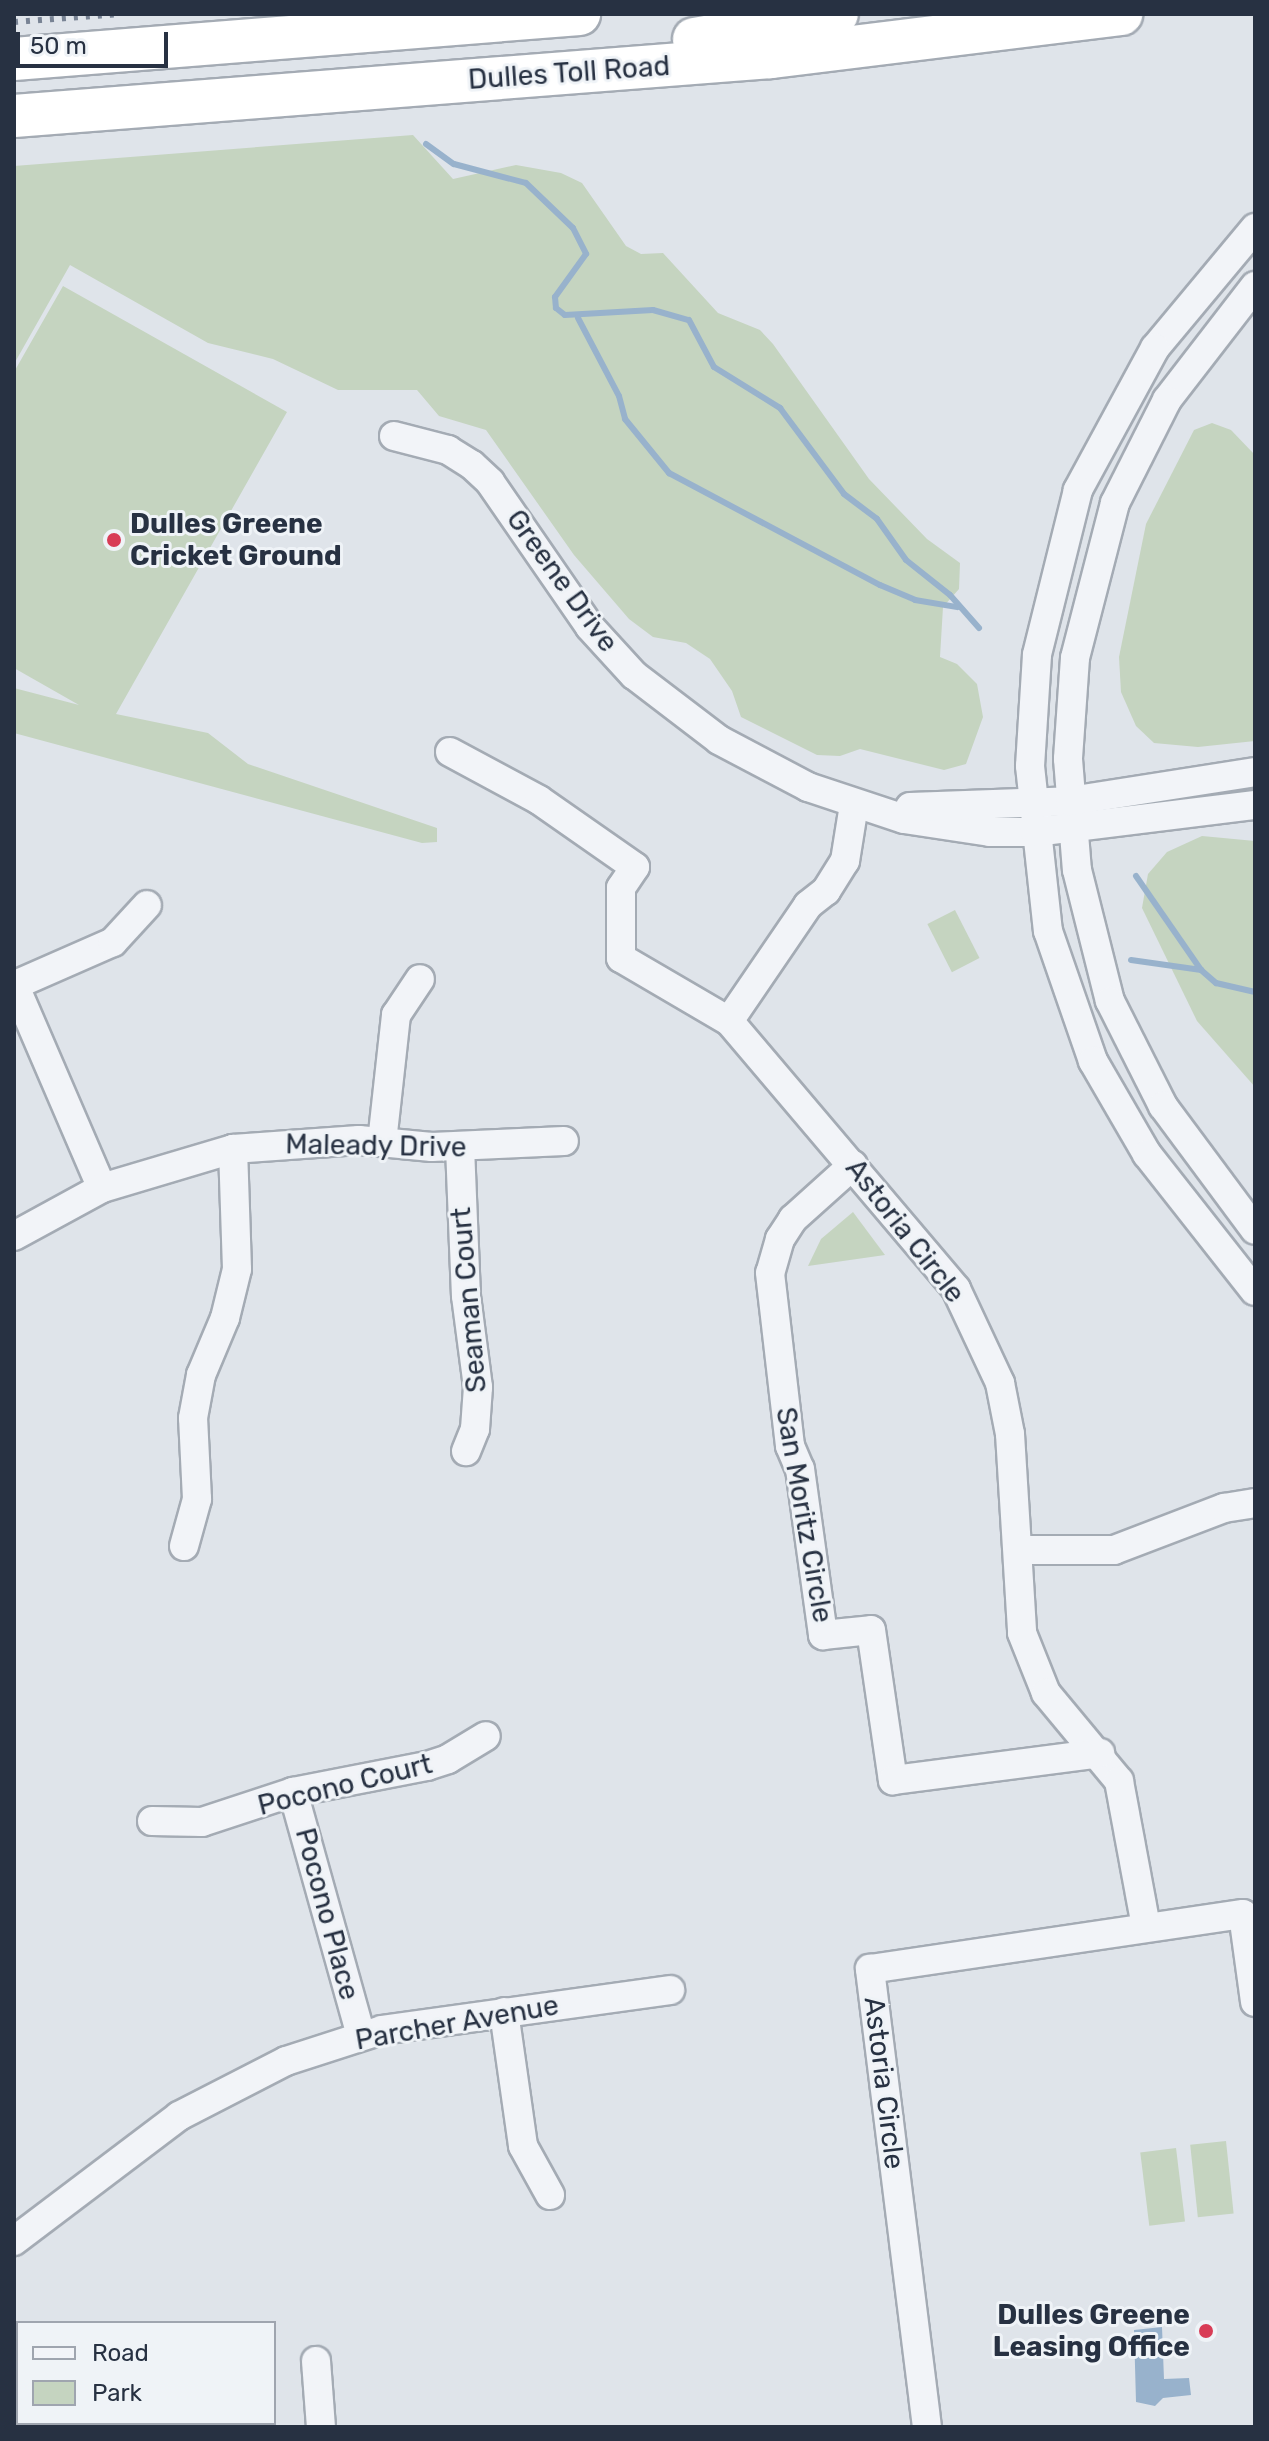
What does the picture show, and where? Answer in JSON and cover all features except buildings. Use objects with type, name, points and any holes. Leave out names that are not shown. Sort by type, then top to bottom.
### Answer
[{"type":"highway","points":[[14,59],[579,14]]},
{"type":"highway","points":[[106,109],[266,76],[621,48],[837,14]]},
{"type":"highway","name":"Dulles Toll Road","points":[[14,116],[832,52],[1121,14]]},
{"type":"street","points":[[1255,228],[1155,348],[1078,490],[1037,655],[1032,803],[1051,942],[1093,1061],[1147,1154],[1255,1291]]},
{"type":"street","points":[[1255,286],[1167,400],[1115,503],[1075,658],[1071,814],[1090,937],[1110,1001],[1163,1106],[1255,1230]]},
{"type":"street","name":"Greene Drive","points":[[394,436],[448,450],[490,482],[590,627],[653,692],[751,759],[854,805],[952,828],[1035,832],[1071,814]]},
{"type":"street","name":"Astoria Circle","points":[[450,752],[539,800],[635,867],[621,888],[621,958],[729,1021],[956,1289],[980,1333],[1000,1383],[1010,1434],[1020,1550],[1022,1633],[1052,1701],[1100,1753],[1119,1781],[1128,1812],[1146,1926]]},
{"type":"street","points":[[1071,814],[1255,772]]},
{"type":"street","name":"Greene Drive","points":[[854,805],[1032,803],[1071,814]]},
{"type":"street","points":[[729,1021],[808,905],[814,873],[827,852],[844,843],[854,805]]},
{"type":"street","points":[[1071,814],[1255,805]]},
{"type":"street","points":[[102,1188],[14,984],[113,942],[147,905]]},
{"type":"street","points":[[382,1142],[396,1015],[420,979]]},
{"type":"street","name":"Maleady Drive","points":[[14,1236],[102,1188],[233,1149],[382,1142],[460,1147],[564,1141]]},
{"type":"street","name":"Seaman Court","points":[[460,1147],[466,1296],[478,1404],[466,1451]]},
{"type":"street","points":[[184,1546],[197,1499],[195,1404],[237,1269],[233,1149]]},
{"type":"street","name":"San Moritz Circle","points":[[853,1165],[793,1219],[780,1239],[770,1273],[790,1446],[800,1469],[823,1635],[871,1630],[893,1780],[1100,1753]]},
{"type":"street","points":[[1224,1508],[1255,1483]]},
{"type":"street","points":[[1020,1550],[1114,1550],[1224,1508],[1255,1503]]},
{"type":"street","name":"Pocono Court","points":[[152,1821],[202,1822],[293,1792],[438,1763],[486,1736]]},
{"type":"street","name":"Pocono Place","points":[[293,1792],[361,2036]]},
{"type":"street","name":"Astoria Circle","points":[[927,2427],[870,1969],[1243,1914],[1255,2002]]},
{"type":"street","name":"Parcher Avenue","points":[[14,2241],[179,2116],[286,2061],[361,2036],[504,2012],[670,1990]]},
{"type":"street","points":[[504,2012],[523,2146],[550,2195]]},
{"type":"street","points":[[316,2361],[321,2427]]},
{"type":"green space","points":[[413,135],[453,179],[516,165],[561,173],[582,183],[626,246],[641,254],[663,253],[718,313],[760,330],[773,344],[869,479],[927,539],[960,563],[959,589],[943,607],[940,657],[957,664],[977,684],[983,717],[966,764],[944,770],[860,749],[840,756],[817,755],[741,717],[732,691],[710,659],[686,643],[653,637],[629,619],[574,555],[486,430],[439,416],[417,390],[338,390],[273,359],[208,343],[70,265],[14,364],[14,166]]},
{"type":"green space","name":"Dulles Greene Cricket Ground","points":[[63,286],[287,412],[116,714],[208,733],[248,764],[437,828],[437,842],[422,843],[14,733],[14,688],[79,705],[14,668],[14,372]]},
{"type":"green space","points":[[1212,423],[1231,430],[1255,455],[1255,741],[1198,747],[1154,743],[1136,726],[1121,692],[1119,657],[1146,524],[1194,430]]},
{"type":"green space","points":[[1202,836],[1255,841],[1255,1087],[1197,1021],[1142,908],[1148,874],[1167,852]]},
{"type":"green space","points":[[955,910],[980,958],[952,972],[927,924]]},
{"type":"green space","points":[[853,1212],[885,1255],[808,1266],[821,1239]]},
{"type":"green space","points":[[1226,2141],[1234,2214],[1198,2217],[1190,2145]]},
{"type":"green space","points":[[1176,2148],[1185,2221],[1149,2226],[1140,2152]]},
{"type":"water","points":[[1162,2327],[1164,2379],[1189,2378],[1191,2395],[1163,2398],[1155,2406],[1136,2402],[1134,2330]]},
{"type":"waterway","points":[[426,144],[454,164],[526,183],[573,228],[586,254],[555,297],[556,308],[565,315],[653,310],[689,320],[714,367],[780,408],[844,494],[877,519],[906,560],[950,595],[979,628]]},
{"type":"waterway","points":[[578,318],[619,396],[625,419],[669,473],[880,585],[915,600],[957,607]]},
{"type":"waterway","points":[[1136,876],[1201,970],[1216,983],[1255,992]]},
{"type":"waterway","points":[[1131,960],[1201,970]]},
{"type":"railway","points":[[14,22],[121,14]]},
{"type":"place","name":"Dulles Greene Cricket Ground","points":[[114,540]]},
{"type":"place","name":"Dulles Greene Leasing Office","points":[[1206,2331]]}]
